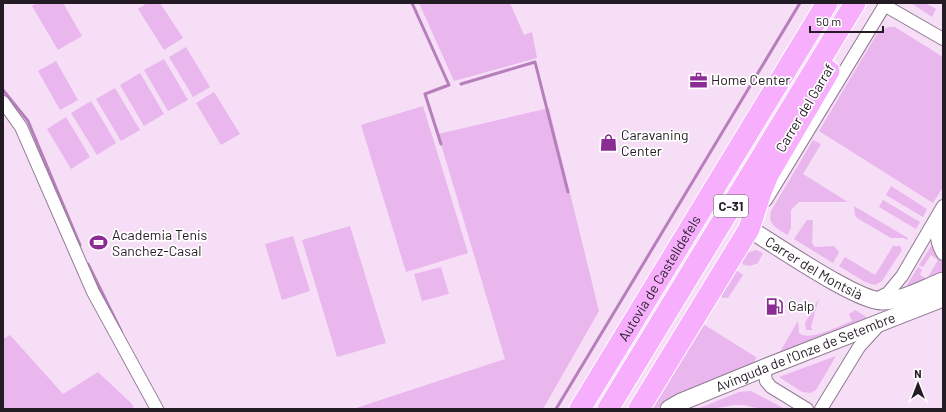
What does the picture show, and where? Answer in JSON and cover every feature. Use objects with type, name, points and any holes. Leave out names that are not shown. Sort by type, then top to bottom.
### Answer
[{"type":"highway","name":"Autovia de Castelldefels","points":[[608,409],[855,3]]},
{"type":"highway","points":[[639,409],[749,229],[760,192],[768,175],[808,109],[878,4]]},
{"type":"highway","name":"Autovia de Castelldefels","points":[[580,409],[823,7]]},
{"type":"main road","name":"Carrer del Montsià","points":[[749,229],[828,277],[878,300]]},
{"type":"main road","name":"Avinguda de l'Onze de Setembre","points":[[878,300],[895,299],[943,281]]},
{"type":"main road","name":"Avinguda de l'Onze de Setembre","points":[[669,409],[736,379],[943,298]]},
{"type":"street","points":[[878,4],[943,39]]},
{"type":"street","points":[[3,102],[21,127],[93,292],[157,409]]},
{"type":"street","points":[[942,208],[936,232],[939,247],[943,254]]},
{"type":"street","points":[[878,300],[892,290],[902,276],[942,208]]},
{"type":"street","points":[[821,409],[859,347],[879,324]]},
{"type":"street","points":[[764,368],[766,380],[771,387]]},
{"type":"street","points":[[736,379],[757,382],[771,387],[807,409]]},
{"type":"shaded area","points":[[37,3],[63,3],[82,36],[58,50],[32,6]]},
{"type":"shaded area","points":[[147,3],[160,3],[183,38],[164,50],[138,9]]},
{"type":"shaded area","points":[[419,3],[510,3],[524,35],[532,32],[537,58],[454,81]]},
{"type":"shaded area","points":[[911,3],[925,3],[936,9],[932,17]]},
{"type":"shaded area","points":[[888,27],[895,27],[943,57],[943,187],[933,203],[819,131],[878,32]]},
{"type":"shaded area","points":[[186,47],[210,87],[193,97],[169,57]]},
{"type":"shaded area","points":[[164,59],[188,100],[168,111],[144,70]]},
{"type":"shaded area","points":[[56,61],[78,100],[60,110],[38,71]]},
{"type":"shaded area","points":[[140,73],[164,114],[144,126],[120,85]]},
{"type":"shaded area","points":[[115,88],[140,130],[121,141],[96,99]]},
{"type":"shaded area","points":[[214,92],[240,134],[221,145],[196,103]]},
{"type":"shaded area","points":[[91,101],[116,143],[97,155],[71,113]]},
{"type":"shaded area","points":[[423,106],[468,253],[406,272],[361,125]]},
{"type":"shaded area","points":[[549,108],[599,311],[543,409],[353,409],[505,359],[438,134]]},
{"type":"shaded area","points":[[66,117],[90,157],[71,169],[47,129]]},
{"type":"shaded area","points":[[813,140],[821,144],[803,174],[848,202],[799,202],[791,210],[791,227],[788,235],[774,226],[770,216],[771,211]]},
{"type":"shaded area","points":[[891,186],[927,209],[923,217],[886,195]]},
{"type":"shaded area","points":[[883,200],[920,222],[916,229],[879,207]]},
{"type":"shaded area","points":[[854,206],[908,238],[907,240],[904,238],[891,238],[857,218],[855,215]]},
{"type":"shaded area","points":[[807,220],[813,220],[812,243],[815,247],[834,246],[839,252],[833,263],[794,239]]},
{"type":"shaded area","points":[[350,226],[386,343],[337,357],[302,240]]},
{"type":"shaded area","points":[[293,236],[310,291],[282,300],[265,244]]},
{"type":"shaded area","points":[[932,245],[943,263],[943,273],[927,279],[938,260],[931,255],[923,267],[919,265]]},
{"type":"shaded area","points":[[893,246],[900,246],[902,250],[882,281],[875,285],[865,282],[839,266],[845,257],[875,275]]},
{"type":"shaded area","points":[[756,250],[763,253],[758,263],[750,266],[744,265],[741,262],[746,253]]},
{"type":"shaded area","points":[[441,267],[449,294],[422,301],[414,274]]},
{"type":"shaded area","points":[[918,267],[922,270],[920,275],[927,279],[908,286],[907,285]]},
{"type":"shaded area","points":[[735,269],[743,275],[728,298],[718,297]]},
{"type":"shaded area","points":[[819,298],[811,327],[813,330],[806,330],[805,323]]},
{"type":"shaded area","points":[[855,310],[873,321],[778,355],[798,321],[799,333],[810,336],[852,321],[849,314]]},
{"type":"shaded area","points":[[703,324],[756,357],[753,368],[693,391],[655,409],[651,409]]},
{"type":"shaded area","points":[[10,335],[63,394],[98,372],[132,404],[134,409],[3,409],[3,339]]},
{"type":"shaded area","points":[[836,356],[816,390],[810,393],[802,392],[779,377]]},
{"type":"shaded area","points":[[751,391],[785,409],[761,409],[744,405],[734,405],[712,409],[697,409],[739,392]]},
{"type":"waterway","points":[[412,3],[449,85],[425,94],[441,144]]},
{"type":"waterway","points":[[556,409],[800,3]]},
{"type":"waterway","points":[[461,84],[535,62],[568,192]]},
{"type":"waterway","points":[[3,90],[28,121],[80,245]]},
{"type":"waterway","points":[[88,264],[121,331]]},
{"type":"place","name":"Home Center","points":[[698,80]]},
{"type":"place","name":"Caravaning Center","points":[[608,143]]},
{"type":"place","name":"Academia Tenis Sanchez-Casal","points":[[99,243]]},
{"type":"place","name":"Galp","points":[[775,306]]}]
